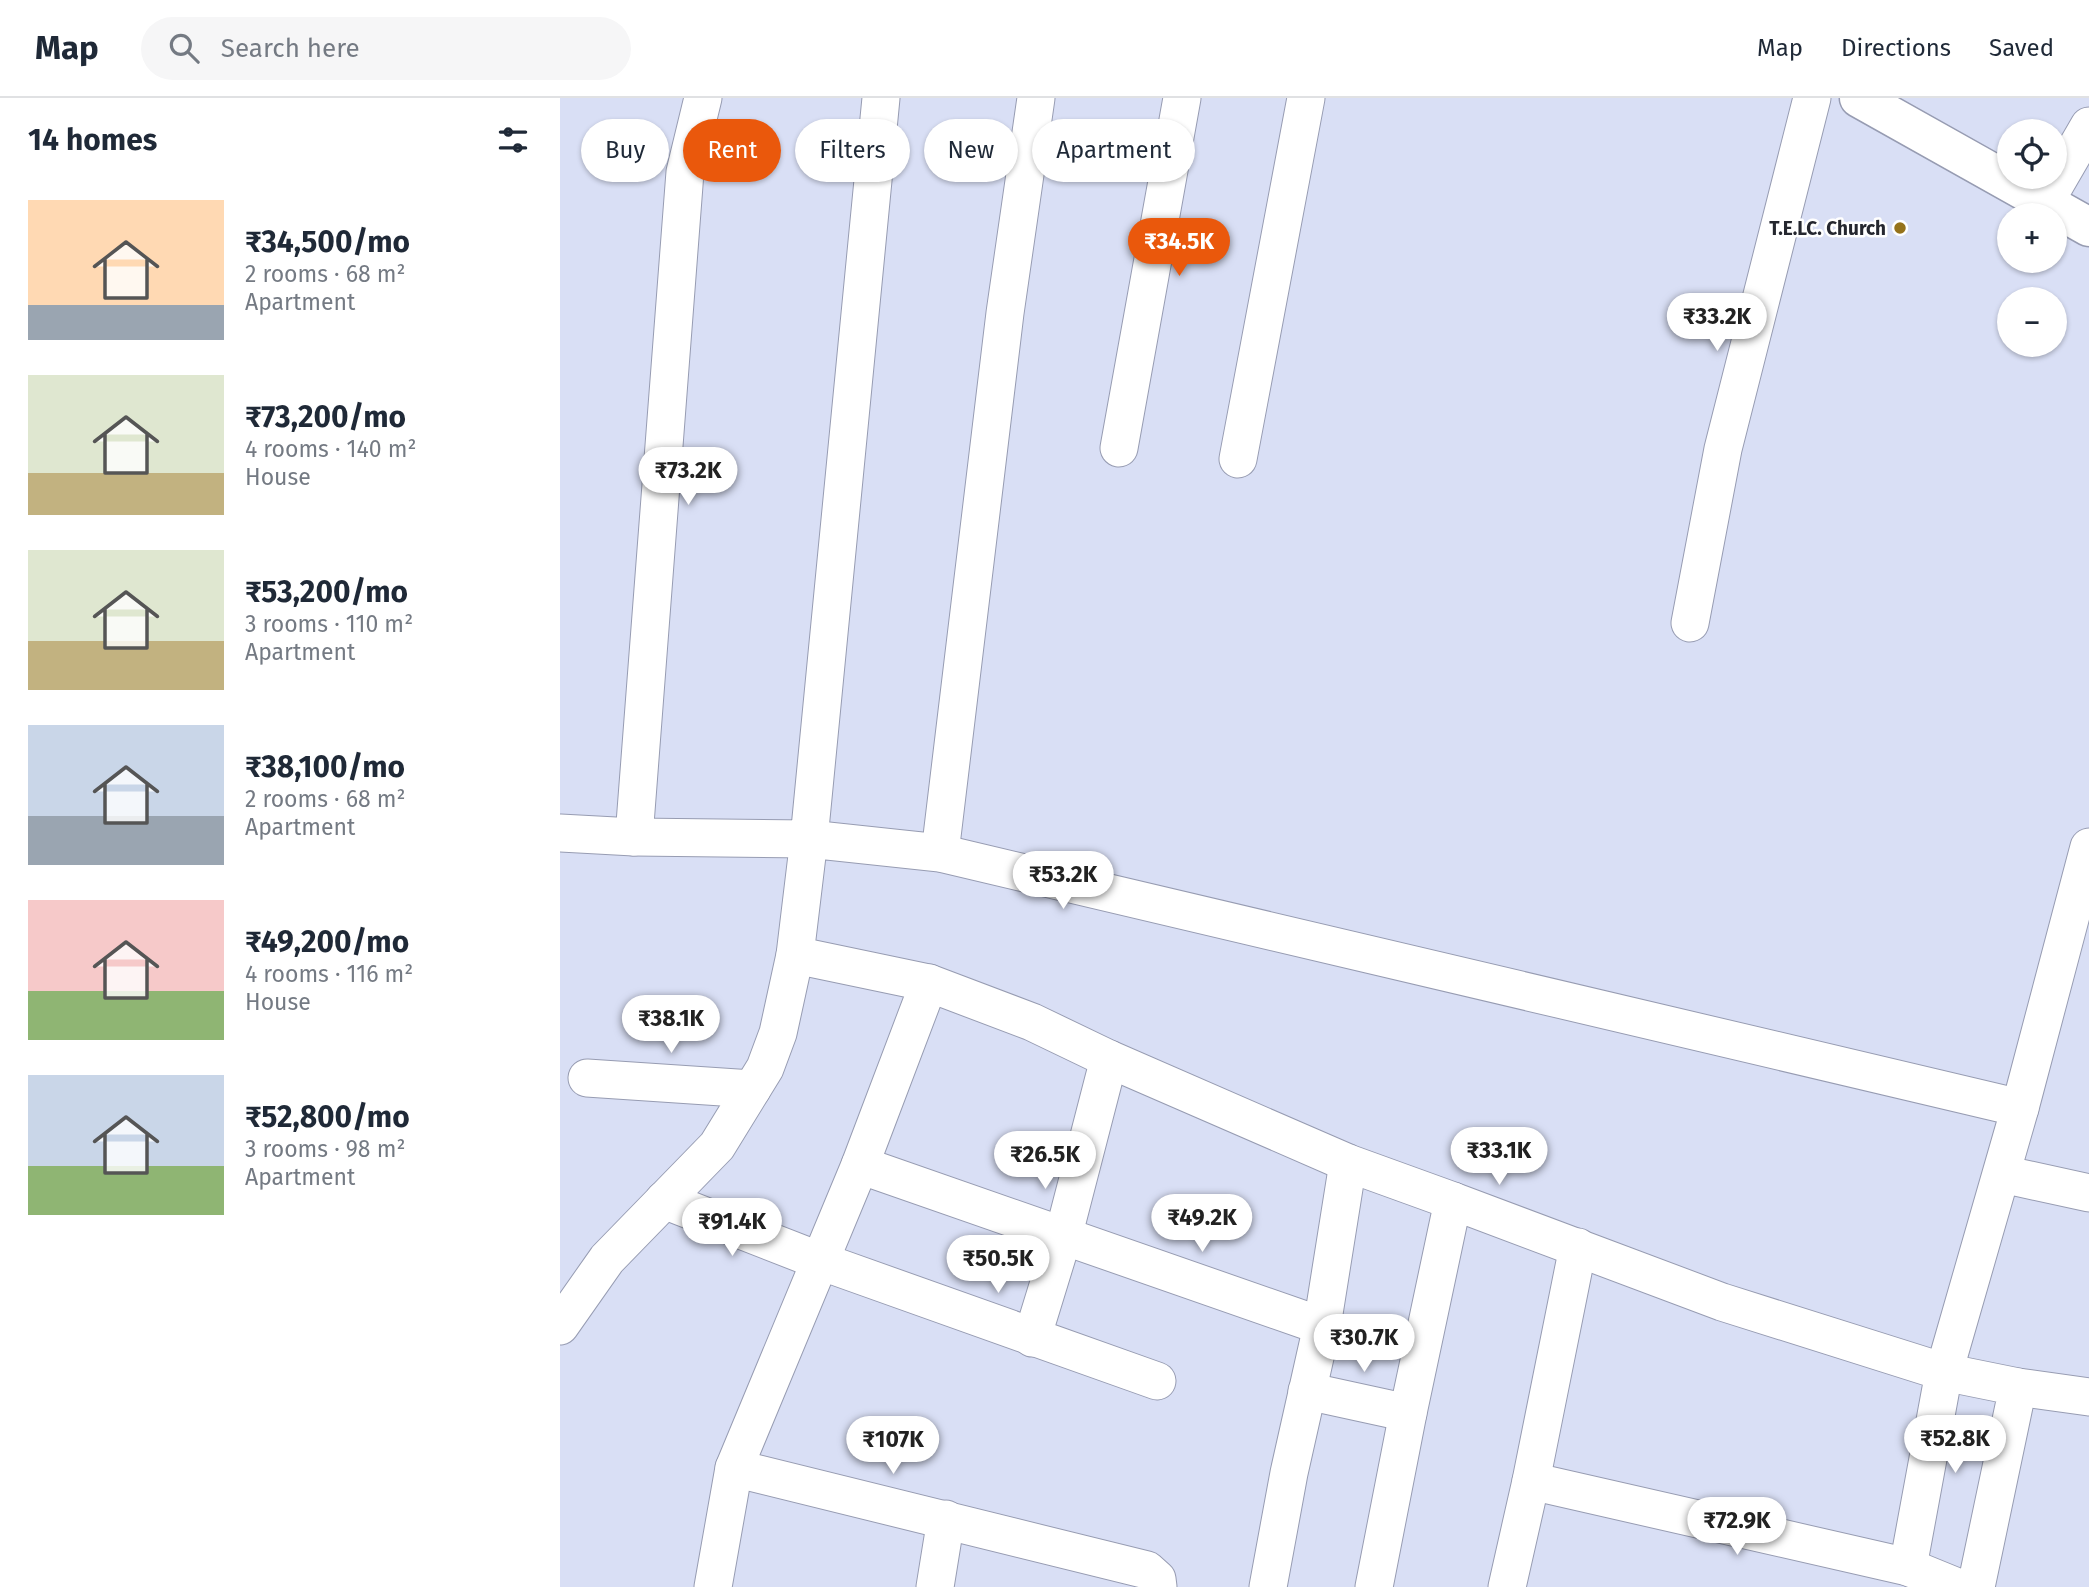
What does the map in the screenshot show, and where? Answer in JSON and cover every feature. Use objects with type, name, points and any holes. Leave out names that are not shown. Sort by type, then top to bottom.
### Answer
[{"type":"main road","points":[[1860,98],[2089,227]]},
{"type":"street","points":[[634,837],[685,172],[703,98]]},
{"type":"street","points":[[560,1326],[607,1259],[717,1146],[765,1068],[778,1033],[795,954],[809,839],[881,98]]},
{"type":"street","points":[[940,853],[1003,327],[1035,98]]},
{"type":"street","points":[[1119,448],[1182,98]]},
{"type":"street","points":[[1238,459],[1306,98]]},
{"type":"street","points":[[1690,623],[1723,449],[1812,98]]},
{"type":"street","points":[[2045,202],[2089,126]]},
{"type":"street","points":[[560,833],[634,837],[809,839],[940,853],[2020,1108]]},
{"type":"street","points":[[1908,1567],[1944,1372],[2020,1108],[2079,922],[2089,847]]},
{"type":"street","points":[[795,954],[929,983],[1032,1022],[1109,1059],[1348,1163],[1721,1301],[1944,1372],[2018,1387],[2089,1397]]},
{"type":"street","points":[[713,1587],[734,1468],[860,1165],[929,983]]},
{"type":"street","points":[[1032,1338],[1063,1237],[1109,1059]]},
{"type":"street","points":[[587,1078],[752,1089]]},
{"type":"street","points":[[1268,1587],[1322,1326],[1348,1163]]},
{"type":"street","points":[[860,1165],[1322,1326]]},
{"type":"street","points":[[2002,1174],[2089,1194]]},
{"type":"street","points":[[664,1200],[820,1261],[1157,1381]]},
{"type":"street","points":[[1374,1587],[1453,1201]]},
{"type":"street","points":[[1507,1587],[1578,1247]]},
{"type":"street","points":[[1976,1587],[2018,1387]]},
{"type":"street","points":[[1307,1391],[1408,1413]]},
{"type":"street","points":[[734,1468],[1147,1570],[1157,1579],[1158,1587]]},
{"type":"street","points":[[1531,1481],[1908,1567],[1957,1587]]},
{"type":"street","points":[[934,1587],[946,1519]]},
{"type":"place","name":"T.E.LC. Church","points":[[1900,228]]}]
